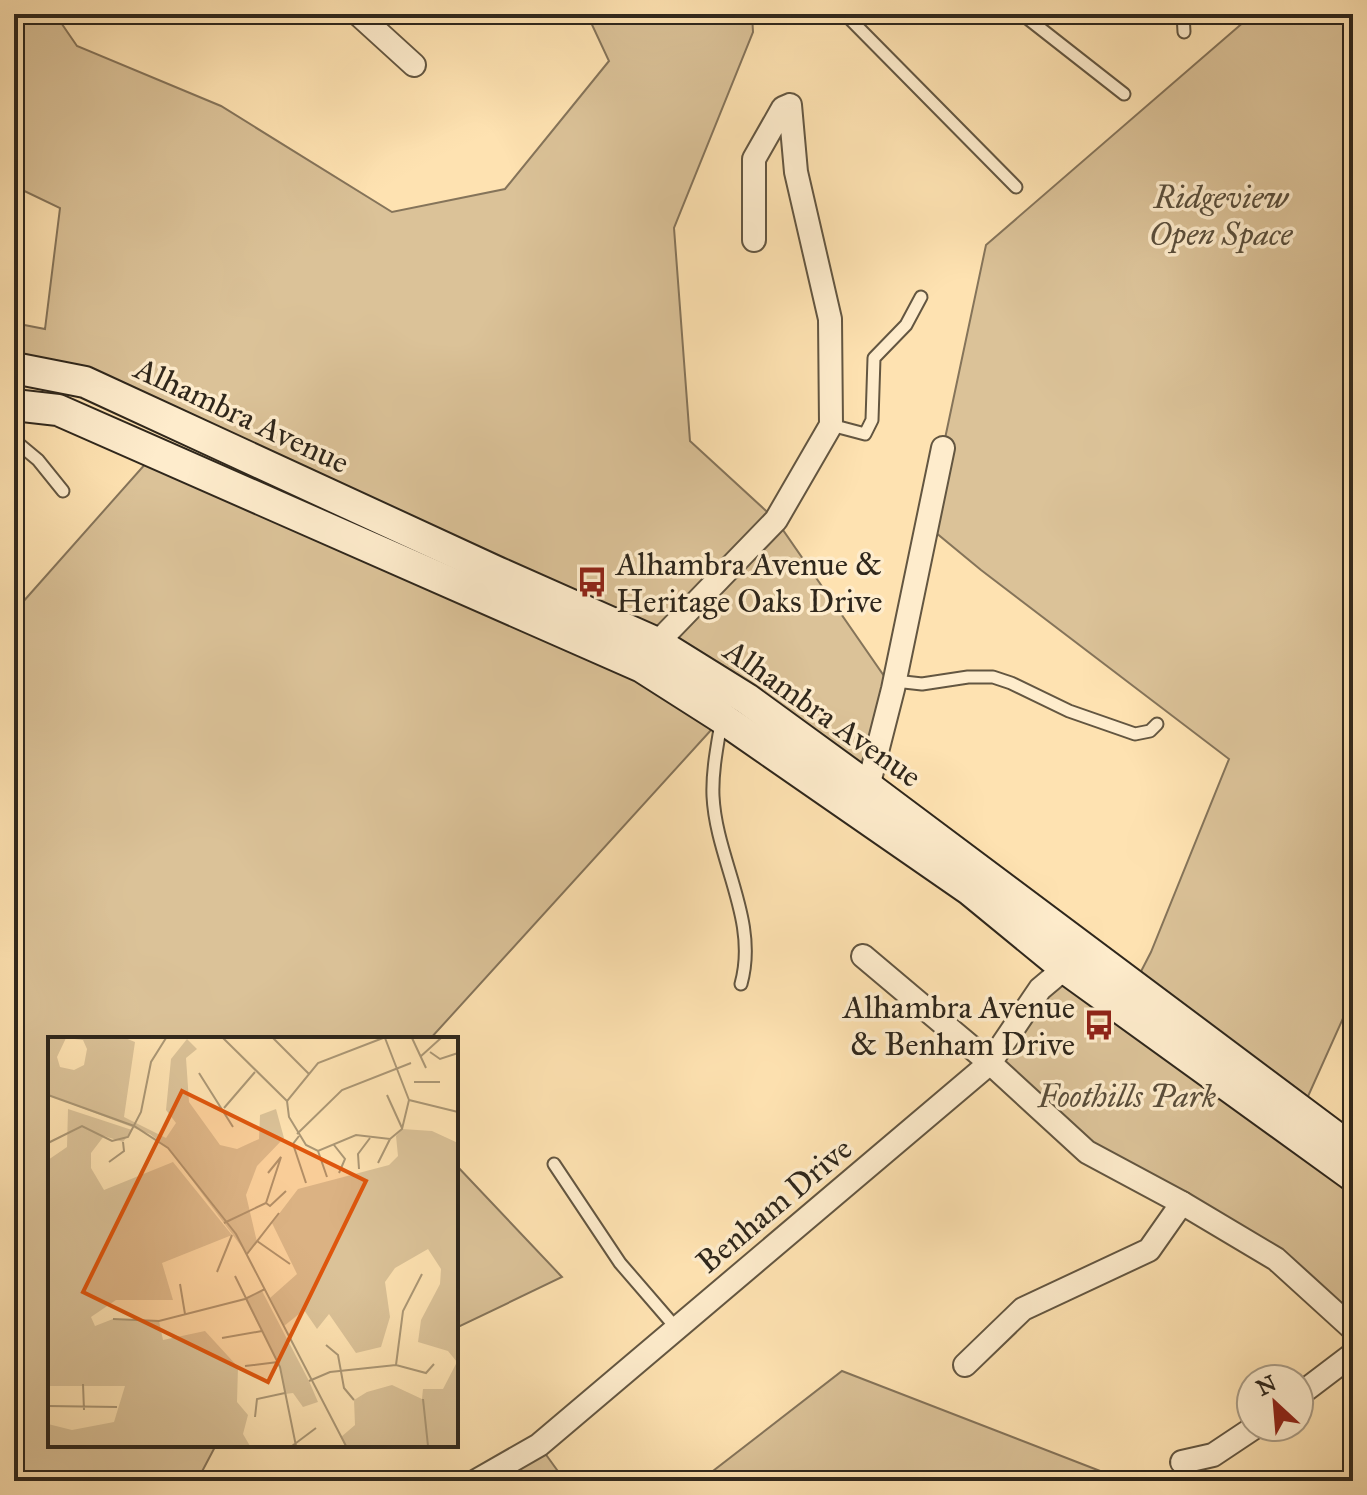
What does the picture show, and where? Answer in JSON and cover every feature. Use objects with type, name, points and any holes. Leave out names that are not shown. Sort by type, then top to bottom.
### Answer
[{"type":"main road","name":"Alhambra Avenue","points":[[14,368],[85,382],[747,699],[868,787],[1072,955],[1353,1176]]},
{"type":"main road","name":"Alhambra Avenue","points":[[14,405],[58,410],[650,655],[722,718],[1353,1150]]},
{"type":"street","points":[[358,14],[414,65]]},
{"type":"street","points":[[650,655],[776,520],[831,425],[830,319],[796,172],[790,105],[783,108],[754,159],[754,240]]},
{"type":"street","points":[[868,787],[895,681],[943,448]]},
{"type":"street","name":"Benham Drive","points":[[476,1481],[539,1445],[990,1063],[1040,989],[1072,955]]},
{"type":"street","points":[[863,956],[990,1063],[1087,1152],[1182,1203],[1276,1259],[1353,1329]]},
{"type":"street","points":[[965,1365],[1023,1309],[1149,1250],[1182,1203]]},
{"type":"street","points":[[1315,1383],[1353,1354]]},
{"type":"street","points":[[1182,1462],[1213,1455],[1235,1440]]},
{"type":"lane","points":[[845,14],[1016,187]]},
{"type":"lane","points":[[1022,14],[1124,94]]},
{"type":"lane","points":[[1183,14],[1184,32]]},
{"type":"lane","points":[[831,425],[865,434],[872,420],[874,358],[906,325],[921,297]]},
{"type":"lane","points":[[14,440],[38,460],[63,491]]},
{"type":"lane","points":[[895,681],[922,684],[968,677],[993,677],[1069,711],[1135,734],[1150,731],[1157,724]]},
{"type":"lane","points":[[722,718],[713,797],[746,938],[747,962],[741,984]]},
{"type":"lane","points":[[554,1164],[620,1263],[677,1329]]},
{"type":"green space","points":[[14,14],[55,14],[77,46],[221,106],[392,212],[505,189],[609,61],[587,14],[752,14],[753,32],[674,228],[690,441],[776,520],[893,689],[868,787],[657,643],[14,368],[14,323],[45,329],[60,208],[14,186]]},
{"type":"green space","name":"Ridgeview Open Space","points":[[1253,14],[1353,14],[1353,996],[1301,1112],[1134,985],[1151,952],[1229,759],[929,527],[986,245]]},
{"type":"green space","points":[[155,453],[722,718],[432,1037],[48,1037],[48,1447],[215,1447],[197,1481],[14,1481],[14,612]]},
{"type":"green space","name":"Foothills Park","points":[[1065,968],[1353,1176],[1353,1329],[1276,1259],[1087,1152],[990,1063]]},
{"type":"green space","points":[[458,1167],[562,1277],[458,1327]]},
{"type":"green space","points":[[842,1371],[1126,1481],[700,1481]]},
{"type":"green space","points":[[539,1445],[565,1481],[476,1481]]},
{"type":"place","name":"Alhambra Avenue & Heritage Oaks Drive","points":[[592,582]]},
{"type":"place","name":"Alhambra Avenue & Benham Drive","points":[[1099,1025]]}]
